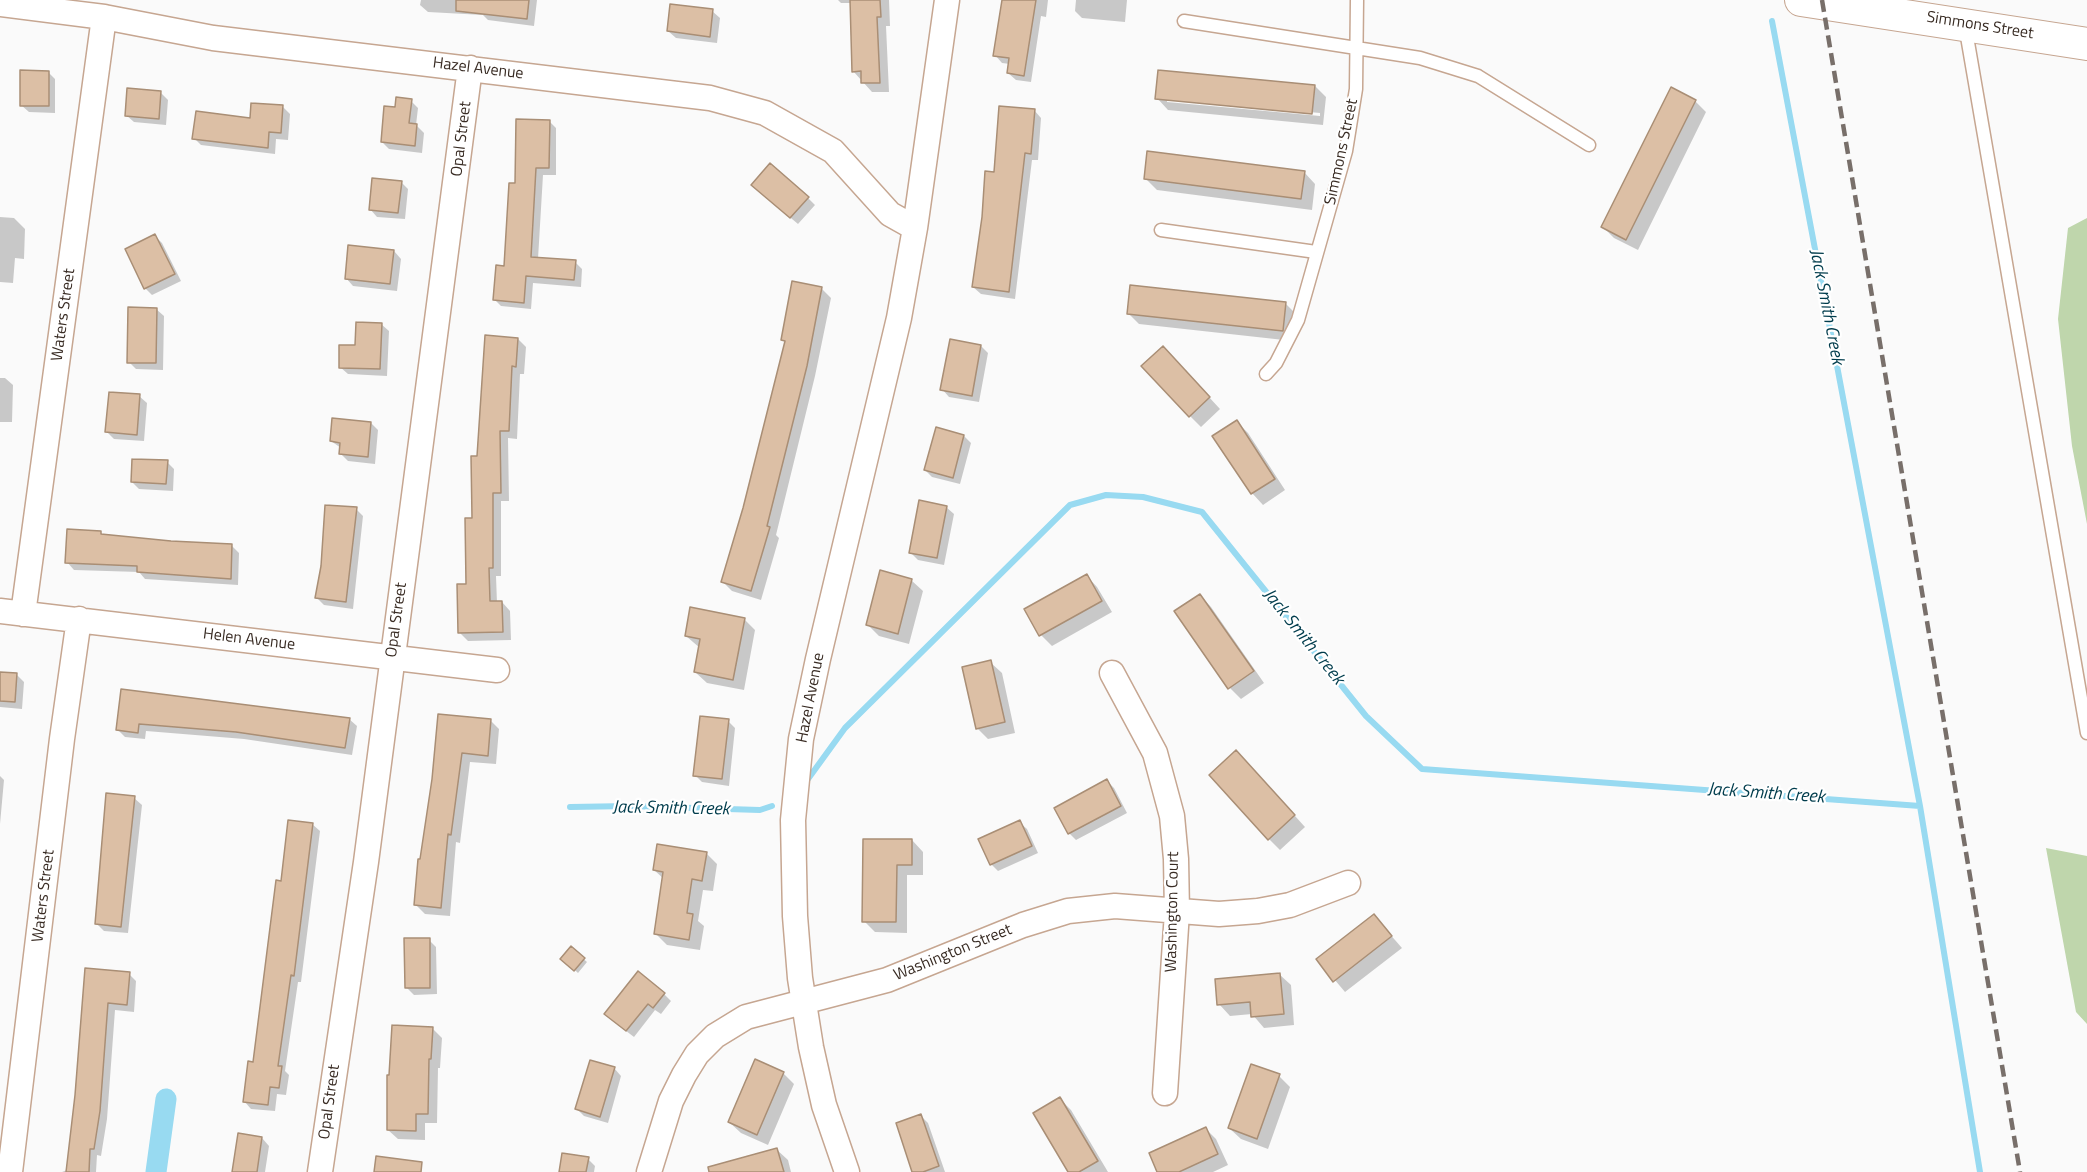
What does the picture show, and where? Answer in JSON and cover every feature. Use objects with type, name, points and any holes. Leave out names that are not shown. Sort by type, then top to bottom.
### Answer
[{"type":"street","name":"Hazel Avenue","points":[[847,1172],[824,1105],[804,1002],[795,916],[793,820],[801,739],[896,329],[915,228],[947,0]]},
{"type":"street","name":"Simmons Street","points":[[1801,0],[1964,23],[2087,44]]},
{"type":"street","name":"Hazel Avenue","points":[[0,4],[104,17],[213,38],[710,98],[765,113],[833,151],[890,214],[915,228]]},
{"type":"street","name":"Waters Street","points":[[12,612],[104,17]]},
{"type":"street","name":"Opal Street","points":[[320,1172],[366,862],[470,68]]},
{"type":"street","name":"Helen Avenue","points":[[12,612],[497,670]]},
{"type":"street","name":"Waters Street","points":[[10,1172],[62,739],[79,619]]},
{"type":"street","name":"Washington Court","points":[[1112,673],[1155,753],[1163,773],[1172,816],[1177,912],[1165,1093]]},
{"type":"street","name":"Washington Street","points":[[649,1172],[671,1101],[697,1054],[715,1036],[746,1017],[886,980],[1023,925],[1068,911],[1115,906],[1177,912],[1258,911],[1290,905],[1348,883]]},
{"type":"lane","name":"Simmons Street","points":[[1266,374],[1276,363],[1298,320],[1346,151],[1356,89],[1357,0]]},
{"type":"lane","points":[[1184,21],[1420,58],[1478,76],[1589,145]]},
{"type":"lane","points":[[1964,23],[2087,733]]},
{"type":"lane","points":[[1161,230],[1316,252]]},
{"type":"green space","points":[[2087,218],[2087,524],[2072,446],[2058,319],[2068,228]]},
{"type":"green space","points":[[2046,848],[2087,856],[2087,1024],[2076,1012]]},
{"type":"building","points":[[456,0],[529,0],[527,19],[456,11]]},
{"type":"building","points":[[850,0],[880,0],[881,17],[877,17],[880,83],[861,83],[861,71],[852,72]]},
{"type":"building","points":[[1002,0],[1036,0],[1024,76],[1007,73],[1009,58],[993,56]]},
{"type":"building","points":[[670,4],[713,9],[710,37],[667,31]]},
{"type":"building","points":[[20,70],[49,71],[49,106],[20,106]]},
{"type":"building","points":[[1158,70],[1315,85],[1312,114],[1155,99]]},
{"type":"building","points":[[1671,87],[1696,100],[1626,240],[1601,227]]},
{"type":"building","points":[[127,88],[161,91],[159,119],[125,116]]},
{"type":"building","points":[[396,97],[412,99],[409,123],[417,124],[415,146],[381,142],[384,106],[395,107]]},
{"type":"building","points":[[251,103],[283,105],[281,133],[269,132],[268,148],[192,139],[196,111],[250,118]]},
{"type":"building","points":[[999,106],[1035,109],[1031,154],[1025,153],[1009,292],[972,287],[982,217],[985,171],[994,172]]},
{"type":"building","points":[[516,119],[550,120],[549,168],[536,168],[531,257],[576,260],[574,280],[526,276],[524,303],[493,300],[496,265],[504,266],[509,183],[515,183]]},
{"type":"building","points":[[1147,151],[1305,171],[1301,199],[1144,179]]},
{"type":"building","points":[[770,163],[809,197],[790,218],[751,185]]},
{"type":"building","points":[[372,178],[402,181],[398,213],[369,210]]},
{"type":"building","points":[[155,234],[175,274],[144,289],[125,249]]},
{"type":"building","points":[[348,245],[394,250],[390,284],[345,279]]},
{"type":"building","points":[[792,281],[822,287],[807,366],[767,526],[770,527],[751,591],[721,582],[743,508],[785,341],[781,340]]},
{"type":"building","points":[[1130,285],[1286,302],[1283,331],[1127,314]]},
{"type":"building","points":[[128,307],[157,308],[156,363],[127,363]]},
{"type":"building","points":[[356,322],[382,323],[380,369],[339,368],[339,345],[355,345]]},
{"type":"building","points":[[485,335],[518,338],[516,367],[512,366],[509,431],[500,431],[501,493],[493,493],[493,568],[489,568],[490,601],[502,601],[503,632],[458,633],[457,584],[466,584],[465,518],[472,518],[471,456],[477,456]]},
{"type":"building","points":[[950,339],[981,345],[972,396],[940,390]]},
{"type":"building","points":[[1163,346],[1210,397],[1189,417],[1141,366]]},
{"type":"building","points":[[109,392],[140,394],[137,435],[105,432]]},
{"type":"building","points":[[332,418],[371,422],[368,457],[339,454],[340,443],[330,441]]},
{"type":"building","points":[[1237,420],[1275,479],[1251,494],[1212,436]]},
{"type":"building","points":[[936,427],[964,435],[953,478],[924,470]]},
{"type":"building","points":[[132,459],[168,460],[166,484],[131,482]]},
{"type":"building","points":[[919,500],[947,506],[937,558],[909,553]]},
{"type":"building","points":[[325,505],[357,507],[346,602],[315,598],[321,566]]},
{"type":"building","points":[[67,529],[101,531],[101,534],[171,541],[232,544],[231,579],[137,572],[137,566],[65,563]]},
{"type":"building","points":[[880,570],[912,579],[898,634],[866,625]]},
{"type":"building","points":[[1087,574],[1102,601],[1039,636],[1024,609]]},
{"type":"building","points":[[1200,594],[1254,671],[1228,689],[1174,611]]},
{"type":"building","points":[[690,607],[745,618],[733,680],[694,672],[700,639],[685,636]]},
{"type":"building","points":[[991,660],[1005,722],[976,729],[962,667]]},
{"type":"building","points":[[0,672],[17,673],[15,702],[0,701]]},
{"type":"building","points":[[121,689],[350,718],[345,748],[236,732],[139,724],[138,733],[116,730]]},
{"type":"building","points":[[438,714],[491,719],[488,756],[462,753],[451,835],[448,834],[441,908],[414,905],[418,859],[420,859],[432,779]]},
{"type":"building","points":[[700,716],[729,719],[722,779],[693,776]]},
{"type":"building","points":[[1236,750],[1295,815],[1268,840],[1209,775]]},
{"type":"building","points":[[1107,779],[1121,806],[1068,834],[1054,808]]},
{"type":"building","points":[[106,793],[135,796],[121,927],[95,924]]},
{"type":"building","points":[[288,820],[313,823],[294,976],[291,975],[278,1066],[282,1066],[279,1088],[270,1087],[268,1105],[243,1102],[248,1061],[253,1062],[276,880],[281,881]]},
{"type":"building","points":[[1020,820],[1032,846],[990,865],[978,839]]},
{"type":"building","points":[[863,839],[912,839],[912,865],[897,865],[896,922],[862,922]]},
{"type":"building","points":[[657,844],[707,852],[702,881],[692,879],[687,913],[693,914],[689,940],[654,934],[663,872],[653,870]]},
{"type":"building","points":[[1374,914],[1392,936],[1333,982],[1316,959]]},
{"type":"building","points":[[404,938],[430,938],[430,988],[405,988]]},
{"type":"building","points":[[571,946],[585,958],[574,971],[560,959]]},
{"type":"building","points":[[85,968],[130,972],[127,1005],[108,1003],[100,1111],[94,1149],[90,1149],[89,1172],[66,1172],[75,1095]]},
{"type":"building","points":[[638,971],[665,993],[653,1008],[648,1004],[626,1031],[604,1014]]},
{"type":"building","points":[[1280,973],[1284,1014],[1251,1017],[1250,1002],[1217,1005],[1215,979]]},
{"type":"building","points":[[392,1025],[433,1027],[431,1059],[429,1059],[428,1114],[416,1114],[416,1131],[387,1130],[387,1075],[389,1075]]},
{"type":"building","points":[[755,1059],[784,1072],[757,1135],[728,1122]]},
{"type":"building","points":[[590,1060],[615,1067],[600,1117],[575,1109]]},
{"type":"building","points":[[1251,1064],[1280,1074],[1257,1139],[1228,1128]]},
{"type":"building","points":[[1060,1097],[1098,1161],[1079,1172],[1068,1172],[1033,1113]]},
{"type":"building","points":[[921,1114],[939,1166],[923,1172],[912,1172],[896,1123]]},
{"type":"building","points":[[1206,1127],[1218,1154],[1179,1172],[1157,1172],[1149,1153]]},
{"type":"building","points":[[238,1133],[262,1137],[257,1172],[232,1172]]},
{"type":"building","points":[[777,1148],[784,1172],[709,1172],[708,1167]]},
{"type":"building","points":[[562,1153],[589,1157],[586,1172],[559,1172]]},
{"type":"building","points":[[376,1156],[422,1162],[421,1172],[374,1172]]},
{"type":"waterway","name":"Jack Smith Creek","points":[[1772,21],[1920,806]]},
{"type":"waterway","name":"Jack Smith Creek","points":[[808,779],[845,728],[1070,505],[1106,495],[1143,497],[1202,512],[1366,716],[1422,769],[1920,806],[1980,1172]]},
{"type":"waterway","name":"Jack Smith Creek","points":[[570,807],[630,806],[760,810],[772,806]]},
{"type":"waterway","points":[[156,1172],[166,1099]]},
{"type":"railway","points":[[1822,0],[2020,1172]]}]
